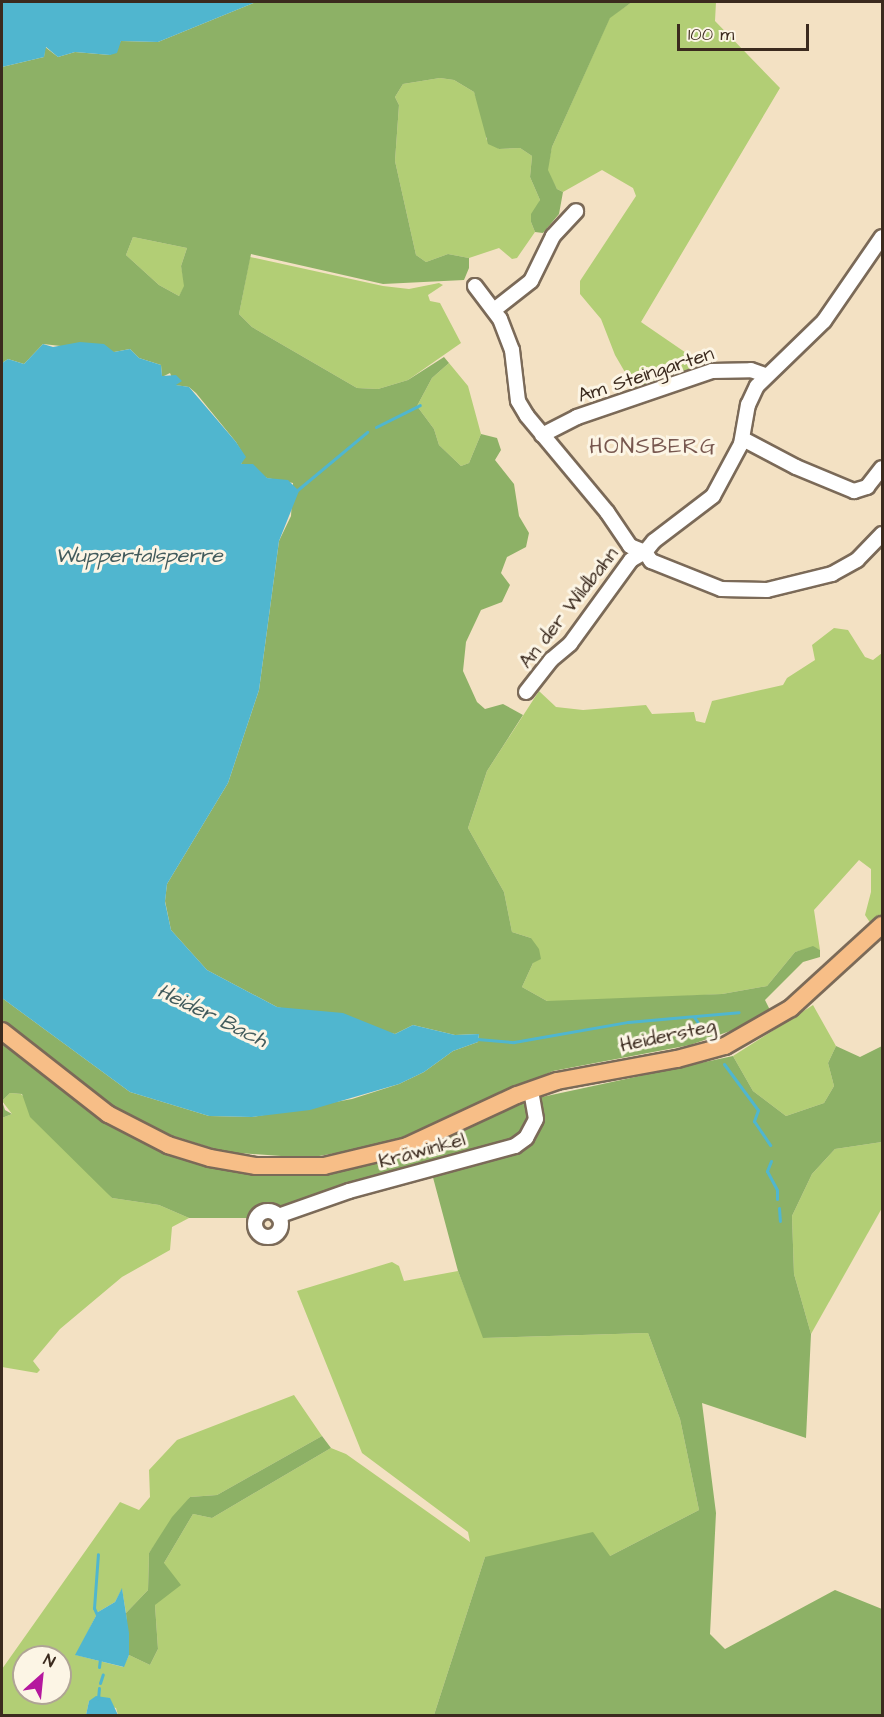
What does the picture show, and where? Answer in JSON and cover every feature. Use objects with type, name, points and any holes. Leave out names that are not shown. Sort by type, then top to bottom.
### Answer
[{"type":"main road","name":"Heidersteg","points":[[3,1032],[127,1126],[191,1153],[256,1166],[309,1167],[371,1157],[427,1138],[531,1090],[573,1077],[692,1056],[741,1039],[804,998],[882,925]]},
{"type":"street","points":[[494,310],[531,281],[553,236],[576,211]]},
{"type":"street","name":"An der Wildbahn","points":[[526,692],[551,660],[570,644],[631,560],[645,552],[654,540],[713,496],[743,439],[748,405],[765,375],[824,321],[882,237]]},
{"type":"street","points":[[475,286],[494,310],[512,350],[518,401],[542,435],[608,512],[630,546],[645,552],[651,561],[721,589],[767,590],[832,574],[857,560],[882,534]]},
{"type":"street","name":"Am Steingarten","points":[[542,435],[577,417],[712,370],[751,370],[765,375]]},
{"type":"street","points":[[743,439],[796,467],[854,491],[867,487],[882,468]]},
{"type":"street","name":"Kräwinkel","points":[[278,1216],[349,1191],[515,1146],[526,1138],[536,1119],[531,1090]]},
{"type":"green space","points":[[256,2],[632,2],[610,18],[552,147],[548,170],[557,189],[563,192],[559,214],[543,233],[535,232],[531,222],[531,214],[540,200],[530,177],[532,156],[520,148],[499,149],[488,144],[474,92],[454,80],[440,78],[403,84],[395,97],[399,105],[395,161],[416,255],[426,262],[448,254],[469,258],[469,268],[464,280],[383,284],[251,254],[239,314],[252,327],[357,388],[378,389],[408,380],[444,357],[449,363],[432,378],[417,406],[434,429],[439,445],[461,466],[469,463],[481,434],[497,438],[501,450],[495,460],[514,484],[519,516],[529,533],[526,547],[507,557],[501,573],[510,585],[502,602],[481,610],[466,642],[463,671],[477,702],[485,709],[503,704],[523,715],[487,771],[468,828],[504,892],[512,932],[531,938],[539,949],[541,959],[533,963],[522,987],[547,1001],[722,994],[767,986],[795,952],[813,946],[820,950],[820,957],[803,962],[765,1000],[770,1010],[736,1029],[690,1045],[553,1071],[386,1144],[308,1158],[225,1152],[154,1130],[99,1097],[2,1021],[2,998],[130,1092],[209,1116],[252,1117],[352,1099],[399,1084],[424,1072],[453,1051],[478,1042],[479,1034],[455,1035],[413,1025],[395,1034],[277,1007],[207,970],[171,930],[165,901],[167,884],[228,783],[259,690],[279,541],[291,516],[293,483],[267,478],[241,465],[243,454],[236,442],[196,393],[189,387],[175,385],[170,373],[162,377],[161,365],[139,358],[130,349],[114,352],[43,344],[24,364],[8,359],[2,363],[2,67],[44,57],[45,47],[58,57],[75,52],[110,55],[121,41],[158,42]],"holes":[[[133,237],[187,248],[181,266],[184,286],[179,296],[159,285],[126,255]]]},
{"type":"green space","points":[[632,2],[716,2],[715,21],[780,88],[641,322],[711,370],[643,394],[633,386],[615,355],[601,319],[580,294],[580,281],[636,196],[633,188],[602,170],[563,192],[557,189],[547,170],[552,147],[610,17]]},
{"type":"green space","points":[[440,78],[454,80],[474,92],[486,125],[486,139],[499,149],[520,148],[532,156],[530,177],[540,200],[531,222],[535,232],[517,258],[512,259],[499,248],[469,258],[448,254],[426,262],[416,255],[395,161],[399,105],[395,97],[403,84]]},
{"type":"green space","points":[[133,237],[187,248],[181,266],[185,286],[179,296],[159,285],[126,255]]},
{"type":"green space","points":[[250,257],[383,286],[409,289],[439,283],[443,285],[428,295],[430,301],[440,303],[461,343],[408,380],[378,389],[357,388],[252,327],[239,314]]},
{"type":"green space","points":[[449,363],[468,386],[481,434],[469,463],[461,466],[439,445],[434,429],[417,406],[432,378]]},
{"type":"green space","points":[[834,628],[848,630],[865,657],[873,660],[882,653],[882,918],[873,927],[865,915],[871,892],[871,869],[859,860],[814,910],[820,950],[813,947],[795,952],[767,986],[722,994],[583,1002],[547,1001],[522,987],[533,963],[531,938],[512,932],[504,892],[468,828],[487,771],[539,691],[556,707],[583,710],[646,705],[652,714],[694,712],[696,721],[705,723],[712,701],[783,685],[787,678],[815,660],[812,645]]},
{"type":"green space","points":[[813,1005],[836,1046],[828,1063],[834,1086],[824,1103],[786,1116],[753,1091],[733,1056]]},
{"type":"green space","points":[[2,1031],[83,1097],[210,1158],[358,1160],[517,1095],[537,1107],[523,1141],[274,1213],[265,1213],[257,1218],[189,1218],[159,1205],[112,1198],[30,1117],[22,1094],[10,1093],[2,1101]]},
{"type":"green space","points":[[836,1046],[860,1057],[882,1046],[882,1142],[835,1149],[812,1174],[792,1216],[794,1274],[811,1334],[806,1438],[702,1403],[716,1513],[710,1634],[725,1649],[835,1590],[882,1609],[882,1715],[434,1715],[485,1557],[593,1532],[610,1556],[699,1510],[680,1419],[648,1333],[483,1338],[458,1271],[431,1170],[510,1150],[540,1120],[542,1097],[733,1056],[753,1091],[786,1116],[824,1103],[834,1086],[828,1063]]},
{"type":"green space","points":[[10,1093],[21,1094],[26,1099],[112,1198],[159,1205],[189,1218],[172,1227],[170,1250],[122,1277],[60,1329],[33,1361],[40,1370],[37,1373],[2,1367],[2,1118],[12,1114],[2,1101]]},
{"type":"green space","points":[[2,1101],[5,1110],[12,1114],[2,1118]]},
{"type":"green space","points":[[882,1142],[882,1208],[811,1334],[794,1274],[792,1216],[812,1174],[835,1149]]},
{"type":"green space","points":[[392,1262],[399,1266],[404,1281],[458,1271],[484,1338],[648,1333],[680,1419],[699,1510],[610,1556],[485,1557],[434,1715],[118,1715],[116,1708],[89,1701],[86,1715],[2,1716],[2,1669],[12,1655],[12,1705],[72,1705],[72,1645],[19,1645],[120,1502],[139,1510],[150,1497],[149,1470],[177,1440],[294,1395],[322,1436],[217,1495],[190,1497],[149,1553],[148,1590],[126,1613],[122,1589],[115,1602],[98,1612],[76,1655],[123,1667],[129,1655],[150,1665],[158,1649],[155,1605],[164,1563],[193,1514],[212,1518],[331,1448],[346,1454],[470,1542],[468,1532],[362,1453],[297,1291]]},
{"type":"green space","points":[[322,1436],[331,1448],[212,1518],[193,1514],[164,1563],[181,1585],[155,1605],[158,1649],[150,1665],[129,1655],[126,1613],[148,1590],[149,1553],[172,1517],[190,1497],[217,1495]]},
{"type":"water","points":[[2,2],[256,2],[158,42],[121,41],[117,53],[110,55],[75,52],[58,57],[46,47],[44,57],[2,67]]},
{"type":"water","name":"Wuppertalsperre","points":[[80,342],[104,344],[114,352],[130,349],[139,358],[161,365],[162,376],[176,375],[182,381],[176,385],[189,387],[236,442],[246,457],[241,464],[253,464],[267,478],[288,480],[299,491],[279,541],[259,690],[228,783],[167,884],[165,902],[171,930],[207,970],[277,1007],[343,1013],[395,1034],[413,1025],[455,1035],[479,1034],[478,1042],[453,1051],[424,1072],[399,1084],[310,1110],[252,1117],[209,1116],[130,1092],[2,998],[2,363],[8,359],[24,364],[43,344],[53,347]]},
{"type":"water","points":[[122,1588],[129,1633],[129,1655],[124,1667],[75,1655],[98,1612],[115,1602]]},
{"type":"water","points":[[96,1696],[110,1698],[118,1715],[86,1715],[89,1701]]},
{"type":"waterway","points":[[376,427],[420,405]]},
{"type":"waterway","points":[[295,492],[367,432]]},
{"type":"waterway","name":"Heider Bach","points":[[477,1039],[514,1042],[628,1022],[739,1012]]},
{"type":"waterway","points":[[694,1017],[703,1030]]},
{"type":"waterway","points":[[724,1064],[758,1110],[754,1121],[770,1145]]},
{"type":"waterway","points":[[771,1161],[767,1171],[777,1190],[777,1199]]},
{"type":"waterway","points":[[779,1208],[780,1221]]},
{"type":"waterway","points":[[98,1554],[94,1608],[98,1617]]},
{"type":"waterway","points":[[99,1667],[100,1659]]},
{"type":"waterway","points":[[100,1683],[103,1674]]},
{"type":"waterway","points":[[98,1699],[99,1688]]},
{"type":"district","name":"HONSBERG","points":[[653,447]]}]
